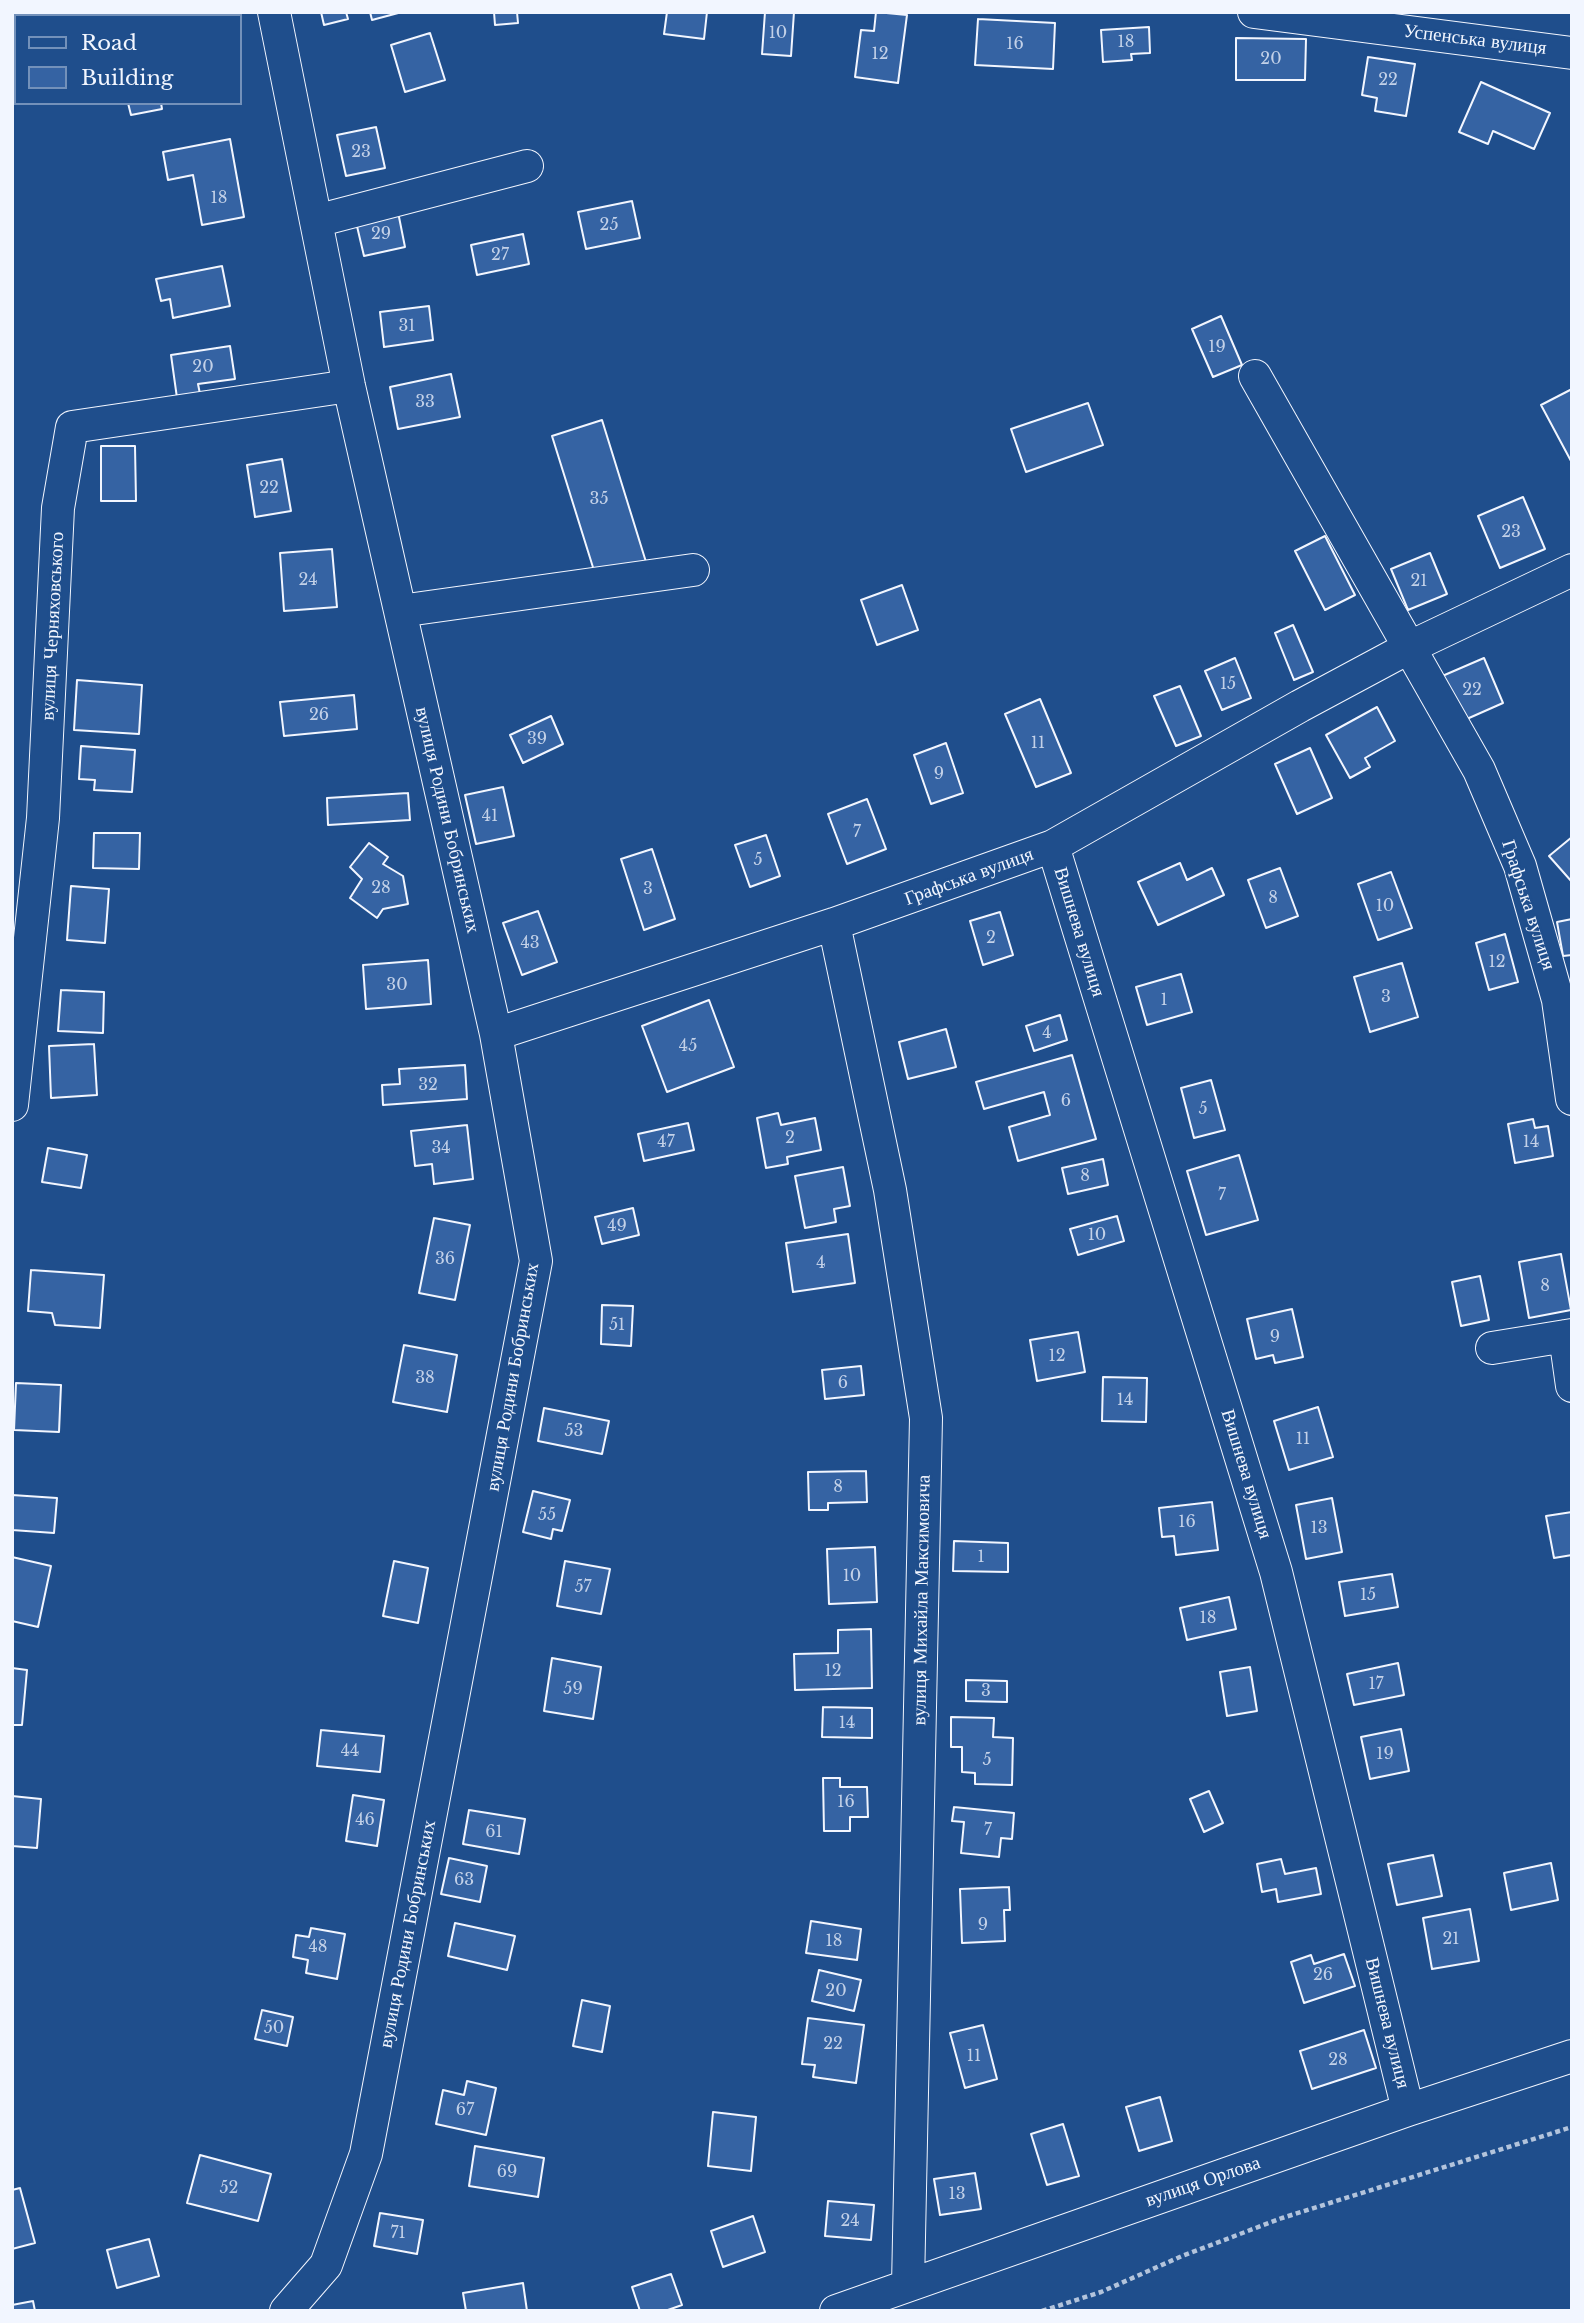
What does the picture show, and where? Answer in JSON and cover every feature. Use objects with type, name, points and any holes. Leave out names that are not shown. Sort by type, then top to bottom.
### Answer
[{"type":"street","name":"вулиця Родини Бобринських","points":[[274,12],[349,386],[496,1034],[536,1261],[366,2154],[326,2264],[286,2311]]},
{"type":"street","name":"Успенська вулиця","points":[[1254,12],[1572,53]]},
{"type":"street","points":[[316,221],[527,166]]},
{"type":"street","name":"Графська вулиця","points":[[1255,376],[1479,770],[1520,866],[1558,1000],[1572,1099]]},
{"type":"street","name":"вулиця Черняховського","points":[[12,1105],[43,818],[58,508],[72,427],[349,386]]},
{"type":"street","points":[[400,611],[693,570]]},
{"type":"street","name":"Графська вулиця","points":[[496,1034],[835,924],[1053,846],[1300,706],[1410,648],[1572,570]]},
{"type":"street","name":"Вишнева вулиця","points":[[1053,846],[1276,1572],[1408,2110]]},
{"type":"street","name":"вулиця Михайла Максимовича","points":[[835,924],[890,1190],[926,1418],[908,2285]]},
{"type":"street","points":[[1492,1348],[1568,1336],[1572,1386]]},
{"type":"street","name":"вулиця Орлова","points":[[836,2311],[1408,2110],[1572,2056]]},
{"type":"path","points":[[1042,2311],[1101,2292],[1182,2256],[1282,2218],[1572,2127]]},
{"type":"building","points":[[114,12],[162,14],[114,14]]},
{"type":"building","points":[[321,12],[346,12],[348,19],[324,25]]},
{"type":"building","points":[[370,12],[402,12],[372,20]]},
{"type":"building","points":[[494,12],[517,12],[518,23],[495,25]]},
{"type":"building","points":[[667,12],[707,12],[704,39],[664,34]]},
{"type":"building","points":[[765,12],[794,12],[791,56],[762,54]]},
{"type":"building","points":[[876,12],[907,15],[898,83],[855,77],[861,30],[874,31]]},
{"type":"building","points":[[978,19],[1055,23],[1053,69],[975,65]]},
{"type":"building","points":[[1149,27],[1150,53],[1131,54],[1132,60],[1103,62],[1101,30]]},
{"type":"building","points":[[430,33],[445,80],[405,92],[391,45]]},
{"type":"building","points":[[1236,38],[1306,39],[1305,80],[1236,80]]},
{"type":"building","points":[[1368,57],[1415,64],[1406,116],[1375,111],[1377,98],[1362,95]]},
{"type":"building","points":[[1481,82],[1550,113],[1534,149],[1493,131],[1488,144],[1459,132]]},
{"type":"building","points":[[128,105],[161,105],[162,109],[131,115]]},
{"type":"building","points":[[376,127],[385,168],[346,176],[337,135]]},
{"type":"building","points":[[230,139],[244,217],[202,225],[193,175],[168,180],[163,152]]},
{"type":"building","points":[[632,201],[640,238],[586,249],[578,212]]},
{"type":"building","points":[[398,212],[405,247],[364,256],[356,222]]},
{"type":"building","points":[[523,234],[529,264],[477,275],[471,245]]},
{"type":"building","points":[[222,266],[230,306],[173,318],[170,299],[161,301],[156,279]]},
{"type":"building","points":[[429,306],[433,340],[384,347],[380,312]]},
{"type":"building","points":[[1221,316],[1242,365],[1213,377],[1192,329]]},
{"type":"building","points":[[230,346],[235,379],[198,384],[200,394],[177,398],[171,355]]},
{"type":"building","points":[[451,374],[460,417],[398,429],[390,387]]},
{"type":"building","points":[[1572,389],[1572,461],[1571,461],[1541,405]]},
{"type":"building","points":[[1088,403],[1103,445],[1026,472],[1011,429]]},
{"type":"building","points":[[602,420],[646,562],[596,577],[552,436]]},
{"type":"building","points":[[101,446],[135,446],[136,501],[101,501]]},
{"type":"building","points":[[282,459],[291,511],[255,517],[247,465]]},
{"type":"building","points":[[1523,497],[1545,549],[1500,568],[1478,516]]},
{"type":"building","points":[[1325,536],[1355,595],[1325,610],[1295,551]]},
{"type":"building","points":[[332,549],[337,607],[284,611],[280,553]]},
{"type":"building","points":[[1430,553],[1447,594],[1408,610],[1391,569]]},
{"type":"building","points":[[902,585],[918,630],[877,645],[861,600]]},
{"type":"building","points":[[1293,625],[1313,672],[1294,680],[1275,633]]},
{"type":"building","points":[[1235,658],[1251,698],[1222,710],[1205,671]]},
{"type":"building","points":[[1484,658],[1503,703],[1460,722],[1440,677]]},
{"type":"building","points":[[77,680],[142,685],[139,734],[74,730]]},
{"type":"building","points":[[1180,686],[1201,736],[1176,746],[1154,696]]},
{"type":"building","points":[[354,695],[357,729],[284,736],[280,702]]},
{"type":"building","points":[[1040,699],[1071,773],[1036,787],[1005,714]]},
{"type":"building","points":[[1377,707],[1395,741],[1365,758],[1370,767],[1350,778],[1326,735]]},
{"type":"building","points":[[551,716],[563,744],[523,763],[510,735]]},
{"type":"building","points":[[946,743],[963,793],[931,804],[914,755]]},
{"type":"building","points":[[81,746],[135,750],[132,792],[94,790],[95,780],[79,779]]},
{"type":"building","points":[[1310,748],[1332,798],[1297,814],[1275,764]]},
{"type":"building","points":[[503,787],[514,836],[476,844],[465,795]]},
{"type":"building","points":[[408,793],[410,820],[328,825],[327,798]]},
{"type":"building","points":[[867,799],[886,849],[847,864],[828,814]]},
{"type":"building","points":[[94,833],[140,833],[139,869],[93,868]]},
{"type":"building","points":[[766,835],[780,876],[750,887],[735,845]]},
{"type":"building","points":[[1572,837],[1572,882],[1549,856]]},
{"type":"building","points":[[369,843],[388,857],[383,864],[403,876],[408,904],[383,909],[377,918],[350,898],[362,879],[350,867]]},
{"type":"building","points":[[652,849],[675,919],[644,930],[621,859]]},
{"type":"building","points":[[1180,863],[1187,880],[1212,868],[1224,895],[1158,925],[1138,882]]},
{"type":"building","points":[[1280,868],[1298,916],[1266,928],[1248,880]]},
{"type":"building","points":[[1391,872],[1412,928],[1378,940],[1358,884]]},
{"type":"building","points":[[71,886],[109,889],[105,943],[67,940]]},
{"type":"building","points":[[538,911],[557,962],[522,975],[503,923]]},
{"type":"building","points":[[1000,912],[1013,955],[983,965],[970,921]]},
{"type":"building","points":[[1572,919],[1572,955],[1563,956],[1557,922]]},
{"type":"building","points":[[1505,934],[1518,982],[1489,990],[1476,943]]},
{"type":"building","points":[[428,960],[431,1004],[366,1009],[363,965]]},
{"type":"building","points":[[1402,963],[1418,1017],[1370,1032],[1354,977]]},
{"type":"building","points":[[1181,974],[1192,1012],[1147,1025],[1136,987]]},
{"type":"building","points":[[61,990],[104,992],[103,1033],[58,1031]]},
{"type":"building","points":[[709,1000],[734,1067],[667,1092],[642,1026]]},
{"type":"building","points":[[1060,1015],[1067,1040],[1034,1051],[1026,1026]]},
{"type":"building","points":[[946,1029],[956,1067],[908,1079],[899,1042]]},
{"type":"building","points":[[94,1044],[97,1095],[51,1098],[49,1046]]},
{"type":"building","points":[[1072,1055],[1096,1139],[1018,1161],[1009,1127],[1050,1115],[1044,1092],[984,1109],[976,1082]]},
{"type":"building","points":[[465,1065],[467,1099],[383,1105],[382,1085],[400,1084],[399,1069]]},
{"type":"building","points":[[1211,1080],[1225,1130],[1194,1138],[1181,1088]]},
{"type":"building","points":[[778,1113],[781,1125],[815,1118],[821,1150],[787,1157],[788,1164],[766,1168],[757,1118]]},
{"type":"building","points":[[1533,1119],[1535,1128],[1548,1126],[1553,1156],[1515,1163],[1508,1124]]},
{"type":"building","points":[[688,1123],[694,1150],[644,1161],[638,1134]]},
{"type":"building","points":[[467,1125],[473,1179],[434,1184],[432,1164],[415,1166],[411,1131]]},
{"type":"building","points":[[48,1148],[87,1155],[81,1188],[42,1182]]},
{"type":"building","points":[[1239,1155],[1258,1220],[1206,1235],[1187,1171]]},
{"type":"building","points":[[1103,1159],[1108,1185],[1068,1194],[1062,1168]]},
{"type":"building","points":[[843,1167],[850,1206],[834,1209],[836,1222],[805,1228],[795,1176]]},
{"type":"building","points":[[633,1208],[639,1235],[602,1244],[595,1217]]},
{"type":"building","points":[[1117,1216],[1124,1241],[1078,1255],[1070,1229]]},
{"type":"building","points":[[434,1218],[470,1225],[455,1300],[419,1293]]},
{"type":"building","points":[[848,1234],[855,1283],[793,1292],[786,1243]]},
{"type":"building","points":[[1561,1254],[1571,1310],[1529,1318],[1519,1262]]},
{"type":"building","points":[[31,1270],[104,1275],[100,1328],[55,1325],[52,1313],[28,1311]]},
{"type":"building","points":[[1480,1276],[1489,1320],[1461,1326],[1452,1282]]},
{"type":"building","points":[[602,1305],[633,1306],[631,1346],[601,1344]]},
{"type":"building","points":[[1292,1309],[1303,1357],[1275,1363],[1273,1355],[1256,1359],[1247,1319]]},
{"type":"building","points":[[1078,1332],[1085,1372],[1037,1381],[1030,1340]]},
{"type":"building","points":[[404,1345],[457,1355],[447,1412],[393,1402]]},
{"type":"building","points":[[861,1366],[864,1395],[825,1399],[822,1370]]},
{"type":"building","points":[[1103,1377],[1147,1378],[1146,1422],[1102,1421]]},
{"type":"building","points":[[16,1383],[61,1385],[59,1432],[14,1430]]},
{"type":"building","points":[[1318,1407],[1333,1457],[1289,1470],[1274,1421]]},
{"type":"building","points":[[544,1408],[609,1421],[602,1454],[538,1441]]},
{"type":"building","points":[[866,1471],[867,1502],[828,1503],[828,1510],[809,1510],[808,1472]]},
{"type":"building","points":[[533,1491],[570,1500],[562,1531],[553,1529],[551,1539],[523,1532]]},
{"type":"building","points":[[12,1495],[57,1498],[54,1533],[12,1530]]},
{"type":"building","points":[[1332,1498],[1342,1552],[1306,1559],[1296,1505]]},
{"type":"building","points":[[1212,1502],[1218,1550],[1176,1555],[1174,1536],[1162,1537],[1159,1508]]},
{"type":"building","points":[[1572,1512],[1572,1555],[1554,1558],[1546,1516]]},
{"type":"building","points":[[954,1541],[1008,1543],[1008,1572],[953,1571]]},
{"type":"building","points":[[875,1547],[877,1602],[829,1604],[827,1549]]},
{"type":"building","points":[[12,1557],[51,1566],[38,1627],[12,1621]]},
{"type":"building","points":[[394,1561],[428,1568],[418,1623],[383,1616]]},
{"type":"building","points":[[565,1561],[610,1569],[601,1614],[557,1606]]},
{"type":"building","points":[[1392,1574],[1398,1607],[1345,1616],[1339,1582]]},
{"type":"building","points":[[1229,1597],[1236,1629],[1187,1640],[1180,1608]]},
{"type":"building","points":[[871,1629],[872,1688],[795,1690],[794,1654],[838,1653],[838,1630]]},
{"type":"building","points":[[552,1658],[601,1667],[593,1719],[544,1711]]},
{"type":"building","points":[[1398,1663],[1404,1695],[1354,1705],[1347,1674]]},
{"type":"building","points":[[1250,1667],[1257,1711],[1227,1716],[1220,1672]]},
{"type":"building","points":[[12,1668],[27,1670],[22,1725],[12,1725]]},
{"type":"building","points":[[966,1680],[1007,1681],[1007,1702],[966,1701]]},
{"type":"building","points":[[823,1707],[872,1708],[872,1738],[822,1737]]},
{"type":"building","points":[[951,1717],[994,1718],[993,1737],[1013,1738],[1012,1785],[975,1784],[975,1773],[962,1772],[962,1747],[951,1747]]},
{"type":"building","points":[[1401,1729],[1409,1771],[1370,1779],[1361,1737]]},
{"type":"building","points":[[321,1730],[384,1736],[380,1772],[317,1766]]},
{"type":"building","points":[[823,1778],[840,1778],[840,1787],[867,1787],[868,1817],[850,1817],[850,1831],[824,1831]]},
{"type":"building","points":[[1209,1791],[1223,1823],[1204,1832],[1190,1799]]},
{"type":"building","points":[[353,1795],[384,1800],[377,1846],[346,1841]]},
{"type":"building","points":[[12,1796],[41,1799],[37,1848],[12,1846]]},
{"type":"building","points":[[954,1807],[1014,1813],[1012,1839],[1001,1838],[999,1857],[961,1853],[964,1822],[952,1821]]},
{"type":"building","points":[[469,1810],[525,1819],[519,1854],[463,1844]]},
{"type":"building","points":[[1433,1855],[1442,1896],[1397,1905],[1388,1864]]},
{"type":"building","points":[[449,1858],[487,1866],[480,1902],[441,1894]]},
{"type":"building","points":[[1281,1859],[1285,1874],[1316,1868],[1321,1894],[1278,1902],[1276,1889],[1262,1892],[1257,1864]]},
{"type":"building","points":[[1551,1863],[1558,1900],[1511,1910],[1504,1873]]},
{"type":"building","points":[[1009,1887],[1010,1910],[1004,1910],[1005,1941],[962,1943],[960,1889]]},
{"type":"building","points":[[1470,1909],[1479,1961],[1432,1969],[1423,1918]]},
{"type":"building","points":[[811,1921],[861,1929],[857,1960],[806,1953]]},
{"type":"building","points":[[455,1923],[515,1936],[507,1970],[448,1956]]},
{"type":"building","points":[[311,1928],[345,1934],[337,1979],[306,1973],[308,1960],[293,1957],[296,1935],[309,1937]]},
{"type":"building","points":[[1344,1954],[1355,1986],[1304,2003],[1291,1962],[1311,1955],[1314,1964]]},
{"type":"building","points":[[819,1970],[861,1980],[854,2011],[812,2001]]},
{"type":"building","points":[[582,2000],[610,2006],[602,2052],[573,2046]]},
{"type":"building","points":[[262,2010],[293,2017],[287,2046],[255,2039]]},
{"type":"building","points":[[808,2018],[864,2025],[856,2083],[813,2077],[815,2065],[802,2064]]},
{"type":"building","points":[[983,2025],[997,2079],[965,2088],[950,2033]]},
{"type":"building","points":[[1364,2030],[1376,2068],[1312,2089],[1300,2051]]},
{"type":"building","points":[[467,2081],[496,2088],[486,2135],[436,2124],[443,2090],[464,2095]]},
{"type":"building","points":[[1160,2097],[1172,2141],[1139,2151],[1126,2107]]},
{"type":"building","points":[[713,2112],[756,2117],[751,2171],[708,2166]]},
{"type":"building","points":[[1063,2124],[1079,2176],[1047,2185],[1031,2134]]},
{"type":"building","points":[[475,2146],[544,2158],[538,2197],[469,2186]]},
{"type":"building","points":[[200,2155],[271,2174],[258,2221],[187,2203]]},
{"type":"building","points":[[975,2173],[981,2209],[940,2215],[934,2179]]},
{"type":"building","points":[[20,2188],[35,2243],[12,2249],[12,2190]]},
{"type":"building","points":[[828,2201],[874,2205],[871,2240],[825,2236]]},
{"type":"building","points":[[380,2213],[423,2220],[417,2254],[374,2246]]},
{"type":"building","points":[[753,2216],[765,2252],[723,2267],[711,2231]]},
{"type":"building","points":[[149,2239],[159,2276],[117,2288],[107,2250]]},
{"type":"building","points":[[671,2274],[682,2305],[665,2311],[640,2311],[632,2287]]},
{"type":"building","points":[[523,2283],[527,2311],[466,2311],[463,2293]]},
{"type":"building","points":[[33,2301],[35,2311],[12,2311],[12,2305]]}]
